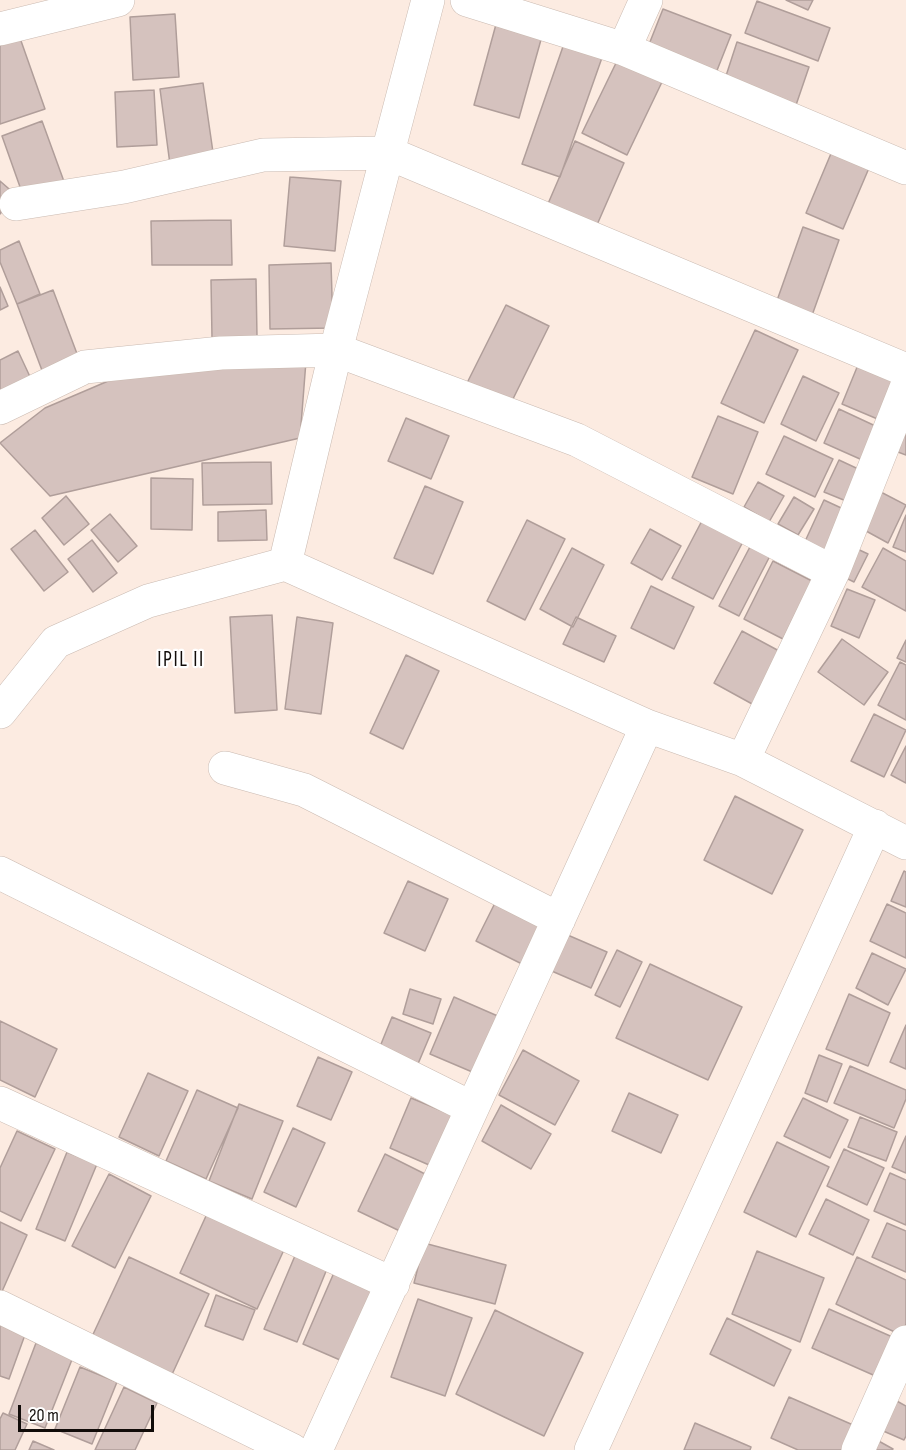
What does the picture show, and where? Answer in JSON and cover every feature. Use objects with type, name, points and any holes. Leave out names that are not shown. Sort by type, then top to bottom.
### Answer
[{"type":"street","points":[[0,29],[118,0]]},
{"type":"street","points":[[285,564],[336,350],[428,0]]},
{"type":"street","points":[[466,0],[624,49],[906,168]]},
{"type":"street","points":[[624,49],[646,0]]},
{"type":"street","points":[[16,204],[124,187],[263,155],[388,153],[906,370]]},
{"type":"street","points":[[0,408],[85,367],[221,353],[336,350],[577,440],[833,572]]},
{"type":"street","points":[[743,760],[833,572],[906,388]]},
{"type":"street","points":[[0,712],[56,642],[148,600],[285,564],[647,726],[743,760],[906,843]]},
{"type":"street","points":[[316,1450],[647,726]]},
{"type":"street","points":[[225,768],[304,790],[559,919]]},
{"type":"street","points":[[591,1450],[875,826]]},
{"type":"street","points":[[0,873],[472,1108]]},
{"type":"street","points":[[0,1103],[393,1284]]},
{"type":"street","points":[[0,1307],[291,1450]]},
{"type":"street","points":[[858,1450],[906,1342]]},
{"type":"building","points":[[786,0],[813,0],[808,10]]},
{"type":"building","points":[[757,1],[830,28],[818,61],[745,33]]},
{"type":"building","points":[[663,9],[731,35],[714,78],[646,52]]},
{"type":"building","points":[[175,14],[179,77],[133,80],[130,17]]},
{"type":"building","points":[[498,17],[544,29],[519,118],[474,105]]},
{"type":"building","points":[[20,38],[45,109],[0,124],[0,45]]},
{"type":"building","points":[[566,38],[604,52],[560,177],[522,164]]},
{"type":"building","points":[[737,42],[809,67],[795,108],[724,82]]},
{"type":"building","points":[[617,61],[662,82],[627,155],[582,133]]},
{"type":"building","points":[[203,83],[215,166],[171,172],[160,89]]},
{"type":"building","points":[[154,90],[157,145],[117,147],[115,92]]},
{"type":"building","points":[[42,121],[66,187],[25,201],[2,136]]},
{"type":"building","points":[[575,141],[624,163],[593,234],[544,213]]},
{"type":"building","points":[[835,144],[872,161],[843,229],[806,213]]},
{"type":"building","points":[[290,177],[341,181],[335,251],[284,246]]},
{"type":"building","points":[[0,181],[16,195],[0,214]]},
{"type":"building","points":[[231,220],[232,265],[152,265],[151,221]]},
{"type":"building","points":[[803,227],[839,240],[810,321],[774,309]]},
{"type":"building","points":[[19,241],[40,294],[17,304],[0,262],[0,250]]},
{"type":"building","points":[[331,263],[333,328],[270,329],[269,265]]},
{"type":"building","points":[[256,279],[257,337],[212,338],[211,280]]},
{"type":"building","points":[[0,287],[8,306],[0,310]]},
{"type":"building","points":[[53,290],[79,359],[43,373],[17,304]]},
{"type":"building","points":[[506,305],[549,326],[510,405],[467,383]]},
{"type":"building","points":[[755,330],[798,350],[764,423],[721,403]]},
{"type":"building","points":[[18,351],[32,381],[0,395],[0,360]]},
{"type":"building","points":[[860,360],[906,379],[887,423],[842,404]]},
{"type":"building","points":[[306,361],[300,438],[50,496],[0,443],[45,408],[148,364]]},
{"type":"building","points":[[803,376],[839,393],[816,441],[781,424]]},
{"type":"building","points":[[839,409],[884,430],[869,463],[824,443]]},
{"type":"building","points":[[718,416],[758,432],[733,494],[692,477]]},
{"type":"building","points":[[406,418],[449,436],[431,479],[388,461]]},
{"type":"building","points":[[906,419],[906,455],[890,449]]},
{"type":"building","points":[[784,436],[833,459],[815,497],[766,474]]},
{"type":"building","points":[[839,460],[869,474],[856,505],[824,492]]},
{"type":"building","points":[[271,462],[272,504],[203,505],[202,463]]},
{"type":"building","points":[[151,478],[193,479],[192,530],[151,529]]},
{"type":"building","points":[[758,482],[784,496],[769,522],[744,507]]},
{"type":"building","points":[[425,486],[463,502],[433,574],[394,558]]},
{"type":"building","points":[[875,489],[906,505],[888,543],[857,526]]},
{"type":"building","points":[[66,496],[89,524],[64,545],[42,518]]},
{"type":"building","points":[[794,497],[814,509],[798,535],[778,524]]},
{"type":"building","points":[[824,500],[852,513],[830,561],[802,548]]},
{"type":"building","points":[[266,510],[267,540],[218,541],[218,512]]},
{"type":"building","points":[[706,513],[747,534],[713,599],[672,578]]},
{"type":"building","points":[[110,514],[137,546],[118,562],[91,530]]},
{"type":"building","points":[[906,515],[906,552],[893,547]]},
{"type":"building","points":[[527,520],[565,539],[525,620],[487,601]]},
{"type":"building","points":[[650,529],[681,546],[662,580],[631,563]]},
{"type":"building","points":[[35,530],[68,572],[44,591],[11,549]]},
{"type":"building","points":[[92,540],[117,573],[93,592],[68,559]]},
{"type":"building","points":[[752,543],[772,552],[739,616],[719,606]]},
{"type":"building","points":[[851,546],[868,554],[854,582],[836,573]]},
{"type":"building","points":[[572,548],[604,565],[573,627],[540,609]]},
{"type":"building","points":[[883,548],[906,561],[906,611],[862,587]]},
{"type":"building","points":[[773,561],[812,581],[783,639],[744,619]]},
{"type":"building","points":[[651,586],[694,607],[674,649],[631,628]]},
{"type":"building","points":[[847,589],[875,600],[859,638],[831,626]]},
{"type":"building","points":[[272,615],[277,710],[235,713],[230,617]]},
{"type":"building","points":[[297,617],[333,623],[321,714],[285,709]]},
{"type":"building","points":[[576,617],[616,636],[604,662],[563,644]]},
{"type":"building","points":[[742,631],[781,652],[754,705],[714,683]]},
{"type":"building","points":[[842,639],[888,672],[864,705],[818,672]]},
{"type":"building","points":[[906,640],[906,662],[897,658]]},
{"type":"building","points":[[406,655],[439,671],[403,749],[370,733]]},
{"type":"building","points":[[900,662],[906,665],[906,720],[878,705]]},
{"type":"building","points":[[874,714],[906,730],[884,777],[851,761]]},
{"type":"building","points":[[906,746],[906,783],[891,775]]},
{"type":"building","points":[[735,796],[803,830],[772,894],[704,860]]},
{"type":"building","points":[[904,871],[906,872],[906,907],[891,901]]},
{"type":"building","points":[[408,881],[448,899],[425,951],[384,933]]},
{"type":"building","points":[[495,903],[542,927],[524,965],[476,941]]},
{"type":"building","points":[[887,904],[906,913],[906,958],[870,941]]},
{"type":"building","points":[[563,933],[607,952],[591,988],[547,969]]},
{"type":"building","points":[[617,950],[642,962],[620,1007],[595,995]]},
{"type":"building","points":[[872,953],[906,969],[888,1005],[856,988]]},
{"type":"building","points":[[650,964],[742,1007],[708,1080],[616,1038]]},
{"type":"building","points":[[410,989],[441,999],[433,1024],[403,1014]]},
{"type":"building","points":[[849,994],[890,1013],[868,1066],[826,1049]]},
{"type":"building","points":[[454,997],[500,1017],[477,1074],[430,1054]]},
{"type":"building","points":[[392,1017],[431,1033],[415,1071],[377,1054]]},
{"type":"building","points":[[0,1021],[57,1049],[35,1097],[0,1080]]},
{"type":"building","points":[[906,1025],[906,1069],[890,1062]]},
{"type":"building","points":[[523,1050],[579,1081],[555,1125],[499,1095]]},
{"type":"building","points":[[819,1055],[842,1064],[827,1102],[805,1093]]},
{"type":"building","points":[[318,1057],[352,1072],[331,1120],[297,1106]]},
{"type":"building","points":[[850,1066],[906,1090],[906,1099],[894,1128],[834,1103]]},
{"type":"building","points":[[148,1073],[188,1091],[159,1156],[119,1137]]},
{"type":"building","points":[[197,1090],[238,1108],[206,1179],[166,1161]]},
{"type":"building","points":[[629,1093],[678,1115],[661,1153],[612,1131]]},
{"type":"building","points":[[411,1098],[457,1117],[436,1168],[390,1148]]},
{"type":"building","points":[[803,1098],[848,1120],[830,1158],[784,1136]]},
{"type":"building","points":[[239,1104],[283,1121],[252,1199],[209,1181]]},
{"type":"building","points":[[501,1105],[551,1134],[531,1169],[482,1141]]},
{"type":"building","points":[[860,1117],[897,1132],[886,1161],[848,1147]]},
{"type":"building","points":[[293,1128],[325,1143],[296,1207],[264,1192]]},
{"type":"building","points":[[17,1131],[55,1149],[21,1221],[0,1211],[0,1168]]},
{"type":"building","points":[[906,1136],[906,1173],[892,1167]]},
{"type":"building","points":[[777,1142],[829,1167],[796,1237],[744,1212]]},
{"type":"building","points":[[844,1149],[884,1168],[867,1205],[827,1186]]},
{"type":"building","points":[[67,1152],[97,1164],[65,1241],[36,1229]]},
{"type":"building","points":[[385,1154],[431,1177],[404,1233],[358,1211]]},
{"type":"building","points":[[890,1173],[906,1180],[906,1225],[874,1211]]},
{"type":"building","points":[[109,1174],[151,1196],[115,1268],[72,1246]]},
{"type":"building","points":[[826,1199],[869,1220],[853,1255],[809,1234]]},
{"type":"building","points":[[211,1205],[288,1241],[257,1309],[180,1273]]},
{"type":"building","points":[[0,1222],[27,1235],[0,1296]]},
{"type":"building","points":[[887,1223],[906,1231],[906,1272],[872,1257]]},
{"type":"building","points":[[424,1243],[506,1265],[495,1304],[414,1283]]},
{"type":"building","points":[[297,1251],[329,1264],[297,1342],[264,1329]]},
{"type":"building","points":[[757,1251],[824,1278],[800,1342],[732,1314]]},
{"type":"building","points":[[129,1257],[209,1294],[169,1381],[89,1343]]},
{"type":"building","points":[[857,1257],[906,1280],[906,1324],[901,1335],[836,1304]]},
{"type":"building","points":[[336,1268],[380,1287],[347,1363],[303,1344]]},
{"type":"building","points":[[216,1295],[255,1310],[243,1340],[205,1326]]},
{"type":"building","points":[[418,1299],[472,1318],[445,1396],[391,1377]]},
{"type":"building","points":[[829,1309],[897,1339],[880,1378],[812,1348]]},
{"type":"building","points":[[495,1310],[583,1353],[544,1436],[456,1394]]},
{"type":"building","points":[[727,1318],[791,1350],[774,1386],[710,1354]]},
{"type":"building","points":[[0,1322],[26,1332],[9,1379],[0,1376]]},
{"type":"building","points":[[36,1343],[73,1357],[45,1428],[9,1414]]},
{"type":"building","points":[[80,1367],[117,1382],[92,1444],[55,1429]]},
{"type":"building","points":[[124,1387],[157,1403],[135,1450],[95,1450]]},
{"type":"building","points":[[789,1397],[860,1428],[851,1450],[798,1450],[771,1438]]},
{"type":"building","points":[[895,1400],[906,1406],[904,1440],[881,1430]]},
{"type":"building","points":[[3,1413],[27,1424],[15,1450],[0,1450],[0,1419]]},
{"type":"building","points":[[695,1423],[751,1447],[750,1450],[684,1450]]},
{"type":"building","points":[[875,1439],[893,1449],[870,1450]]},
{"type":"building","points":[[33,1441],[54,1450],[29,1450]]},
{"type":"district","name":"IPIL II","points":[[181,661]]}]
